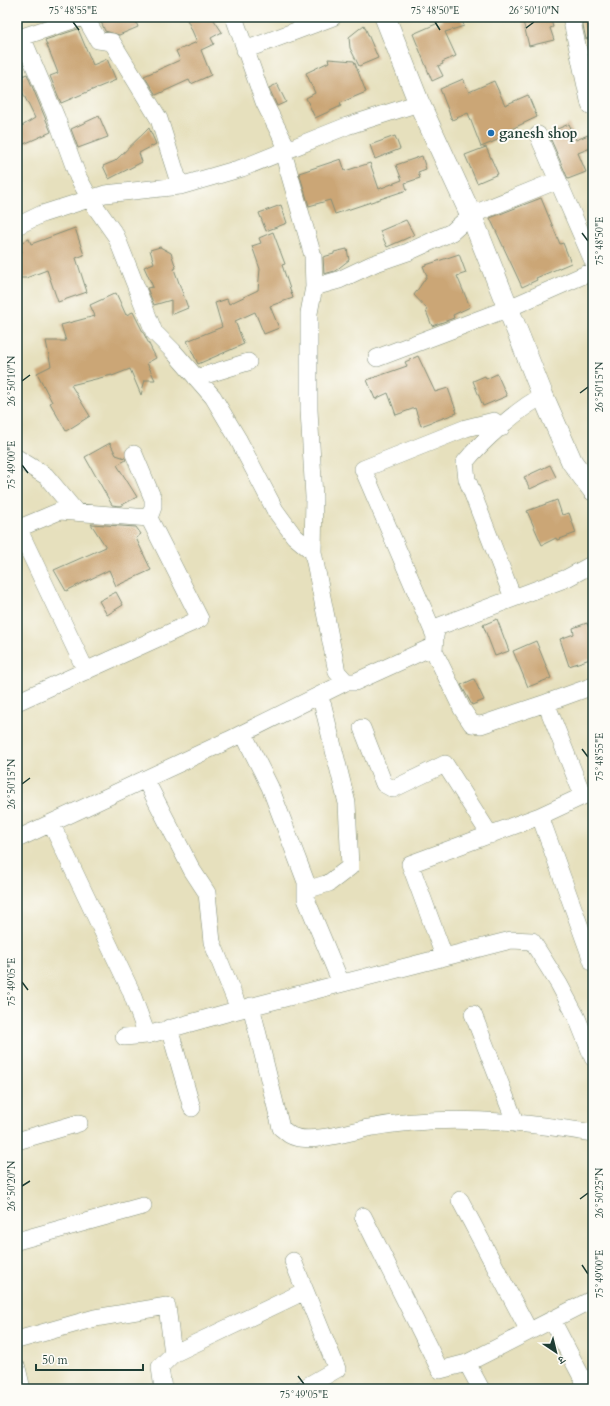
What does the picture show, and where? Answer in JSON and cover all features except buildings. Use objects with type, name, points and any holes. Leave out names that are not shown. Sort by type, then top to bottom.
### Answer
[{"type":"street","points":[[180,186],[159,119],[112,42],[98,40],[84,17],[19,33],[56,117],[78,177],[90,199],[116,236],[154,332],[213,397],[275,510],[294,536],[313,552]]},
{"type":"street","points":[[234,17],[264,102],[286,151],[313,256],[314,287],[309,313],[309,410],[314,497],[313,552],[337,672],[346,682]]},
{"type":"street","points":[[245,50],[334,17]]},
{"type":"street","points":[[385,17],[419,103],[471,215],[543,396],[572,462],[593,490]]},
{"type":"street","points":[[571,17],[590,105],[593,107]]},
{"type":"street","points":[[17,226],[42,214],[105,194],[180,186],[242,168],[347,126],[419,103]]},
{"type":"street","points":[[538,135],[593,261]]},
{"type":"street","points":[[314,287],[339,280],[373,264],[408,252],[452,232],[471,215],[558,180]]},
{"type":"street","points":[[377,358],[509,308],[593,271]]},
{"type":"street","points":[[196,378],[248,362]]},
{"type":"street","points":[[513,598],[467,479],[465,462],[477,447],[529,403],[543,396]]},
{"type":"street","points":[[435,641],[363,469],[466,428],[494,421],[501,428]]},
{"type":"street","points":[[17,702],[200,619],[149,518],[153,507],[153,499],[134,454]]},
{"type":"street","points":[[17,458],[46,476],[76,512]]},
{"type":"street","points":[[86,671],[17,528],[60,511],[149,518]]},
{"type":"street","points":[[593,564],[567,578],[437,628],[434,651],[459,703],[472,724],[481,725],[593,686]]},
{"type":"street","points":[[17,839],[243,733],[346,682],[355,682],[435,641]]},
{"type":"street","points":[[306,890],[329,883],[350,867],[347,803],[323,706],[318,696]]},
{"type":"street","points":[[444,956],[410,864],[540,816],[588,794],[546,703]]},
{"type":"street","points":[[362,728],[384,784],[393,789],[445,764],[490,835]]},
{"type":"street","points":[[243,733],[270,787],[306,882],[306,899],[340,984]]},
{"type":"street","points":[[145,779],[192,870],[207,893],[212,942],[245,1008],[281,1128],[291,1136],[302,1139],[340,1135],[404,1122],[443,1120],[492,1121],[593,1133]]},
{"type":"street","points":[[540,816],[593,963]]},
{"type":"street","points":[[51,823],[130,989],[147,1035]]},
{"type":"street","points":[[124,1037],[147,1035],[444,956],[511,940],[532,941],[559,984],[577,1018],[593,1058]]},
{"type":"street","points":[[472,1014],[516,1124]]},
{"type":"street","points":[[169,1028],[192,1108]]},
{"type":"street","points":[[17,1141],[79,1123]]},
{"type":"street","points":[[460,1200],[529,1331]]},
{"type":"street","points":[[17,1241],[143,1206]]},
{"type":"street","points":[[363,1216],[440,1370],[467,1363],[593,1299]]},
{"type":"street","points":[[293,1261],[337,1369],[302,1389]]},
{"type":"street","points":[[163,1389],[160,1367],[173,1354],[305,1291]]},
{"type":"street","points":[[17,1340],[95,1318],[167,1306],[173,1354]]},
{"type":"street","points":[[552,1320],[588,1389]]},
{"type":"street","points":[[467,1363],[481,1389]]},
{"type":"street","points":[[17,1368],[22,1389]]},
{"type":"place","name":"ganesh shop","points":[[491,133]]}]
